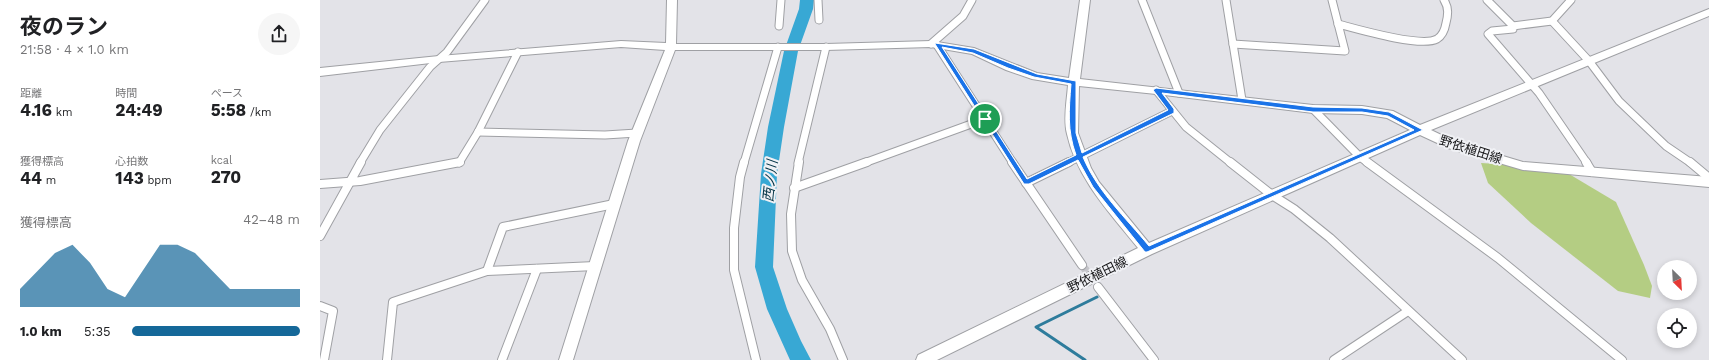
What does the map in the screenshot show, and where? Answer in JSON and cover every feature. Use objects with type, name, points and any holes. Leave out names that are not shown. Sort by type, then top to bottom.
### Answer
[{"type":"street","points":[[320,236],[349,181],[380,130],[430,67],[447,52],[485,0]]},
{"type":"street","points":[[566,360],[637,133],[671,47],[672,0]]},
{"type":"street","points":[[779,26],[781,0]]},
{"type":"street","points":[[818,0],[819,20]]},
{"type":"street","points":[[934,44],[963,16],[972,0]]},
{"type":"street","points":[[1085,0],[1074,82],[1072,133],[1085,169],[1095,186],[1147,250]]},
{"type":"street","points":[[1142,0],[1179,93]]},
{"type":"street","points":[[1226,0],[1242,100]]},
{"type":"street","points":[[1233,44],[1345,51],[1332,0]]},
{"type":"street","points":[[1338,24],[1406,39],[1427,42],[1435,40],[1444,31],[1448,14],[1448,4],[1444,0]]},
{"type":"street","points":[[1487,0],[1513,26]]},
{"type":"street","points":[[1571,0],[1552,21],[1513,26],[1513,28],[1490,32],[1488,34],[1533,84],[1592,172]]},
{"type":"street","points":[[320,72],[439,59],[621,44],[671,47],[778,47],[934,44],[974,51],[1010,67],[1036,76],[1074,82],[1156,90],[1313,109],[1362,110],[1389,114],[1420,130],[1709,12]]},
{"type":"street","points":[[1552,21],[1589,61],[1619,101],[1666,146],[1696,166],[1709,178]]},
{"type":"street","points":[[934,44],[1082,266]]},
{"type":"street","points":[[826,46],[805,131],[794,188],[791,214],[792,250],[802,280],[830,329],[843,360]]},
{"type":"street","points":[[756,360],[734,270],[734,228],[740,177],[778,47]]},
{"type":"street","points":[[320,184],[428,170],[459,163],[478,132],[518,52]]},
{"type":"street","points":[[1156,90],[1186,127],[1272,195],[1294,209],[1330,238],[1462,360]]},
{"type":"street","points":[[1313,109],[1360,156],[1498,258],[1622,360]]},
{"type":"street","points":[[1026,182],[1172,111]]},
{"type":"street","points":[[794,188],[985,119]]},
{"type":"street","name":"野依植田線","points":[[923,360],[1147,250],[1420,130],[1452,145],[1524,166],[1709,182]]},
{"type":"street","points":[[478,132],[605,135],[637,133]]},
{"type":"street","points":[[487,271],[503,227],[614,204]]},
{"type":"street","points":[[387,360],[393,302],[487,271],[595,266]]},
{"type":"street","points":[[502,360],[536,269]]},
{"type":"street","points":[[1098,287],[1154,360]]},
{"type":"street","points":[[320,306],[333,311],[324,360]]},
{"type":"street","points":[[1334,360],[1408,311]]},
{"type":"green space","points":[[1481,163],[1513,165],[1569,174],[1616,202],[1652,286],[1650,298],[1618,291],[1531,223],[1488,183]]},
{"type":"waterway","name":"西ノ川","points":[[801,360],[793,347],[777,309],[764,267],[769,174],[776,127],[791,51],[806,9],[807,0]]},
{"type":"waterway","points":[[1085,360],[1036,327],[1097,297]]},
{"type":"tunnel","points":[[1082,265],[1098,287]]},
{"type":"route","points":[[985,119],[937,44],[974,51],[1010,67],[1036,76],[1074,82],[1072,133],[1076,145],[1080,156],[1085,169],[1095,186],[1147,250],[1420,130],[1389,114],[1362,110],[1313,109],[1156,90],[1172,111],[1080,156],[1026,182],[985,119]]}]
